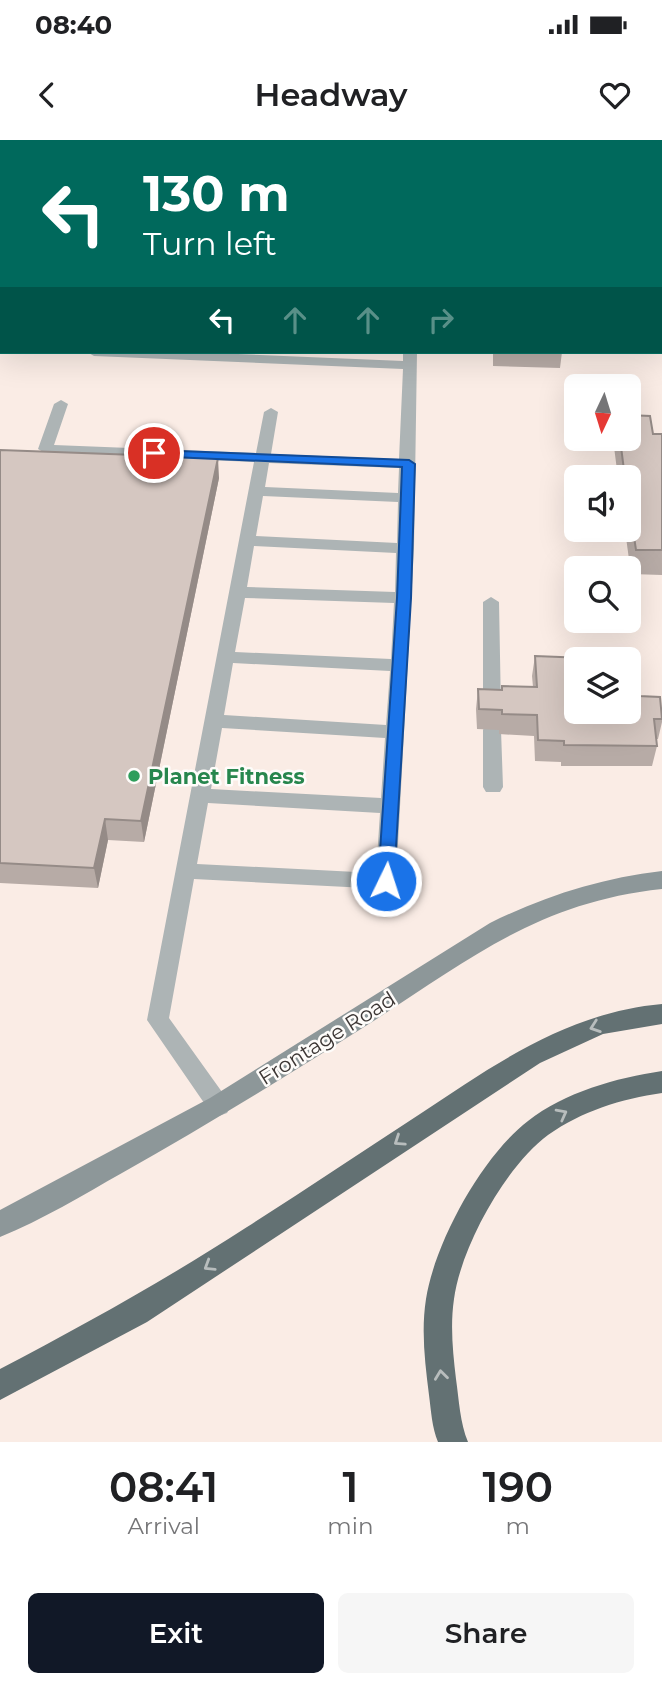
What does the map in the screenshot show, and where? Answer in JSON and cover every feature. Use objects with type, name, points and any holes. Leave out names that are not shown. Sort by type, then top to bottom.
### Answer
[{"type":"highway","points":[[0,1385],[137,1312],[557,1040],[604,1024],[662,1014]]},
{"type":"highway","points":[[453,1442],[440,1365],[440,1297],[457,1239],[510,1157],[535,1130],[605,1094],[662,1082]]},
{"type":"street","name":"Frontage Road","points":[[0,1224],[72,1188],[219,1106],[498,929],[537,909],[585,892],[633,882],[662,880]]},
{"type":"lane","points":[[186,871],[386,881],[404,598],[409,464],[410,358],[199,354]]},
{"type":"lane","points":[[61,404],[45,449],[409,464]]},
{"type":"lane","points":[[219,1106],[158,1020],[271,412]]},
{"type":"lane","points":[[256,491],[407,498]]},
{"type":"lane","points":[[247,541],[406,548]]},
{"type":"lane","points":[[237,592],[404,598]]},
{"type":"lane","points":[[491,602],[492,710]]},
{"type":"lane","points":[[225,657],[399,665]]},
{"type":"lane","points":[[214,721],[395,732]]},
{"type":"lane","points":[[492,730],[493,787]]},
{"type":"lane","points":[[200,795],[391,806]]},
{"type":"building","points":[[641,416],[650,416],[653,434],[662,434],[662,550],[636,550],[635,542],[641,542],[641,465],[623,465],[622,452],[641,451]]},
{"type":"building","points":[[0,450],[218,458],[141,821],[105,819],[94,868],[0,863]]},
{"type":"building","points":[[535,656],[564,657],[564,724],[641,724],[641,696],[660,697],[662,719],[654,719],[657,746],[564,745],[564,741],[538,740],[537,715],[502,714],[502,710],[479,709],[478,689],[502,690],[502,686],[537,687]]},
{"type":"place","name":"Planet Fitness","points":[[134,776]]},
{"type":"route","points":[[154,453],[409,464],[404,598],[386,881]]}]
